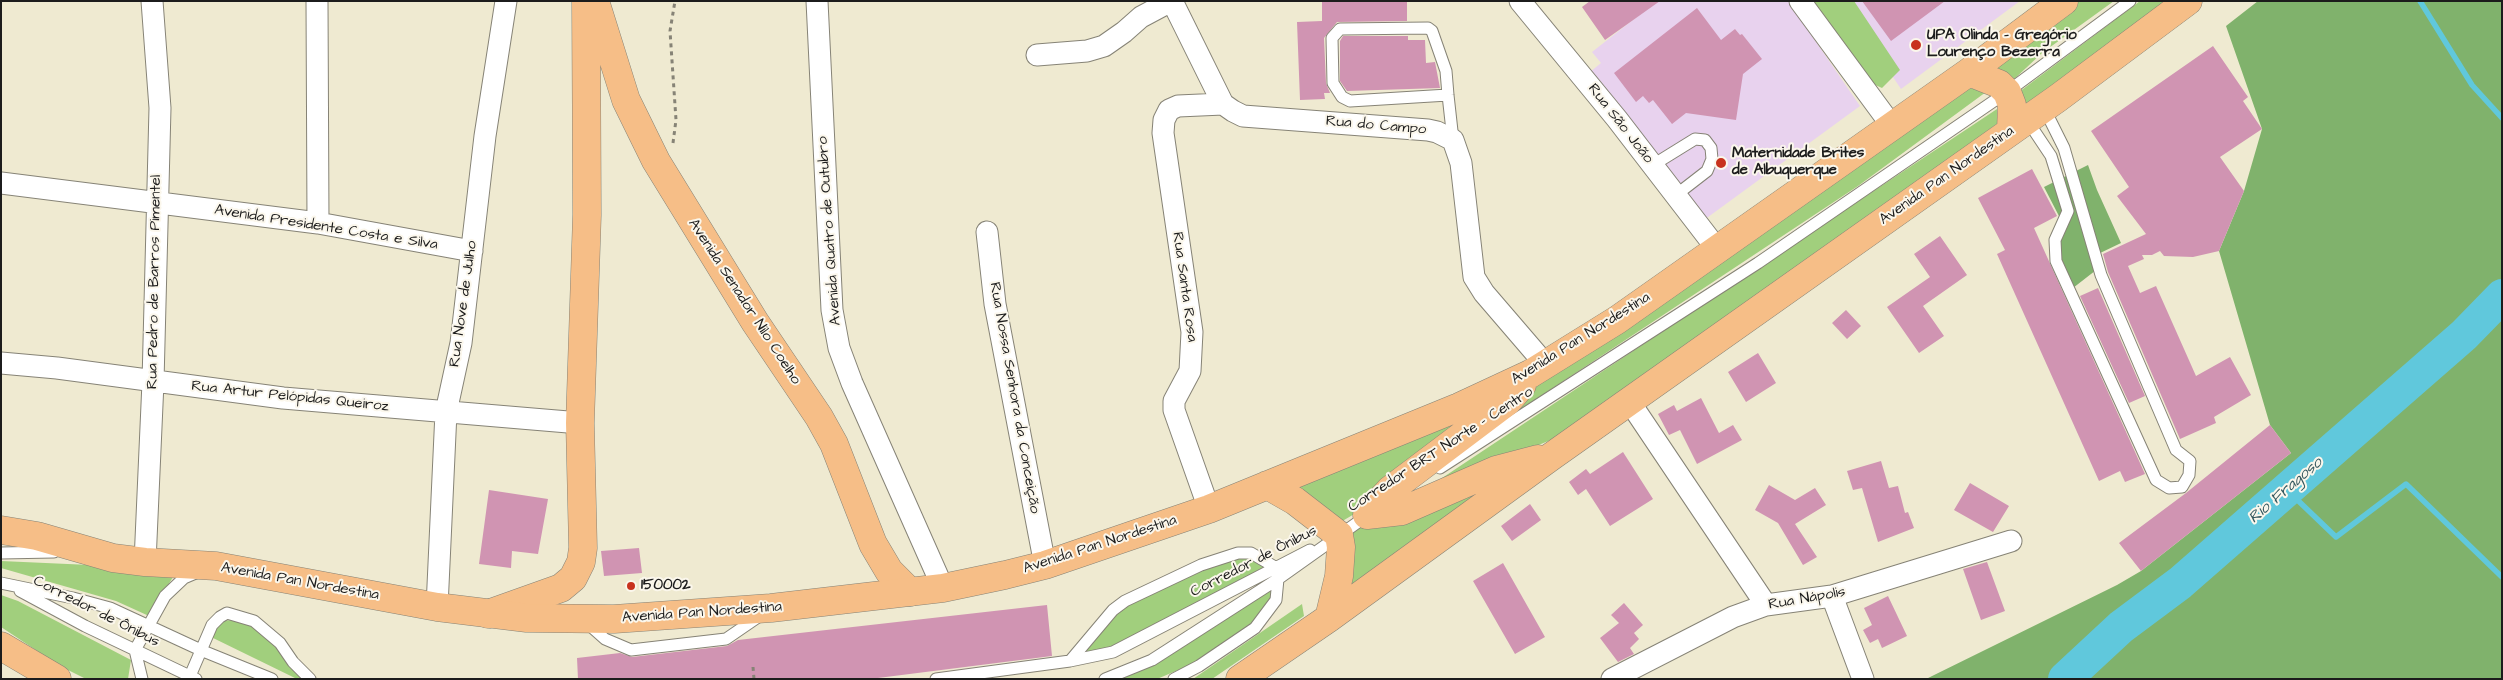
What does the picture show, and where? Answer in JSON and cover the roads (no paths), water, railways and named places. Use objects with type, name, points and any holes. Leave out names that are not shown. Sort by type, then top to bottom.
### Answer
[{"type":"main road","points":[[488,614],[561,588],[573,578],[581,562],[583,548],[580,423],[587,206],[586,1]]},
{"type":"main road","name":"Avenida Senador Nilo Coelho","points":[[595,1],[626,100],[656,162],[755,322],[819,417],[834,444],[872,544],[890,571],[910,592]]},
{"type":"main road","name":"Avenida Pan Nordestina","points":[[1,530],[37,536],[113,558],[145,562],[216,566],[437,607],[527,618],[614,619],[771,608],[943,588],[1045,565],[1210,509],[1459,406],[1538,369],[1617,320],[1969,72],[2064,1]]},
{"type":"main road","name":"Avenida Pan Nordestina","points":[[1240,679],[1329,618],[1552,456],[2027,119],[2188,1]]},
{"type":"main road","points":[[1969,72],[1999,84],[2007,92],[2013,110],[2027,119]]},
{"type":"main road","points":[[1367,515],[1404,478],[1508,402],[1538,369]]},
{"type":"main road","points":[[1367,515],[1402,510],[1496,470],[1552,456]]},
{"type":"main road","points":[[1267,485],[1295,501],[1339,535],[1341,547],[1339,576],[1329,618]]},
{"type":"main road","points":[[1,646],[57,679]]},
{"type":"street","name":"Rua Pedro de Barros Pimentel","points":[[145,562],[153,382],[160,108],[152,1]]},
{"type":"street","points":[[317,1],[319,20],[318,223]]},
{"type":"street","name":"Rua Nove de Julho","points":[[437,607],[446,412],[461,343],[485,136],[506,1]]},
{"type":"street","name":"Avenida Quatro de Outubro","points":[[817,1],[832,310],[839,348],[852,383],[943,588]]},
{"type":"street","points":[[1037,55],[1087,50],[1104,46],[1141,17],[1171,1],[1223,104]]},
{"type":"street","name":"Rua São João","points":[[1520,1],[1653,165],[1717,249]]},
{"type":"street","points":[[1800,1],[1892,126]]},
{"type":"street","name":"Rua do Campo","points":[[1223,104],[1243,116],[1428,130],[1453,140]]},
{"type":"street","name":"Rua Santa Rosa","points":[[1210,509],[1174,410],[1174,401],[1190,371],[1192,332],[1163,133],[1164,120],[1169,110],[1178,106],[1223,104]]},
{"type":"street","points":[[1453,140],[1461,163],[1474,278],[1538,369]]},
{"type":"street","name":"Avenida Presidente Costa e Silva","points":[[1,183],[318,223],[472,251]]},
{"type":"street","name":"Rua Nossa Senhora da Conceição","points":[[987,232],[996,304],[1045,565]]},
{"type":"street","name":"Rua Artur Pelópidas Queiroz","points":[[1,363],[57,368],[283,398],[580,423]]},
{"type":"street","points":[[1629,401],[1766,605]]},
{"type":"street","name":"Rua Nápolis","points":[[1612,679],[1733,617],[1766,605],[1832,596],[2011,541]]},
{"type":"street","points":[[1832,596],[1863,679]]},
{"type":"lane","name":"Corredor BRT Norte - Centro","points":[[1339,535],[1367,515],[1758,263],[2007,92],[2130,1]]},
{"type":"lane","points":[[1448,95],[1350,101],[1342,97],[1333,83],[1332,38],[1340,29],[1428,28],[1432,31],[1446,71],[1453,140]]},
{"type":"lane","points":[[2027,119],[2064,148],[2075,181],[2094,257],[2101,275],[2176,450],[2190,461],[2190,475],[2182,488],[2169,488],[2156,480],[2056,261],[2056,240],[2068,211],[2051,156],[2027,119]]},
{"type":"lane","points":[[1653,165],[1695,139],[1705,140],[1712,148],[1712,159],[1707,171],[1676,195]]},
{"type":"lane","name":"Corredor de Ônibus","points":[[936,679],[1070,661],[1113,652],[1275,566],[1339,535]]},
{"type":"lane","name":"Corredor de Ônibus","points":[[1105,679],[1152,660],[1278,579],[1339,535]]},
{"type":"lane","points":[[1,553],[40,551],[113,558]]},
{"type":"lane","points":[[1070,661],[1100,624],[1119,606],[1201,565],[1238,553],[1251,553],[1275,566],[1278,579],[1276,600],[1255,628],[1199,666],[1174,679]]},
{"type":"lane","points":[[133,679],[136,655],[148,625],[164,596],[174,586],[191,575],[216,566]]},
{"type":"lane","name":"Corredor de Ônibus","points":[[6,584],[110,608],[272,679]]},
{"type":"lane","name":"Corredor de Ônibus","points":[[6,584],[136,655],[193,678]]},
{"type":"lane","points":[[193,678],[212,625],[227,613],[254,621],[266,631],[310,679]]},
{"type":"lane","points":[[136,655],[142,679]]},
{"type":"waterway","points":[[2420,1],[2472,85],[2502,118]]},
{"type":"waterway","name":"Rio Fragoso","points":[[2065,679],[2121,627],[2180,583],[2464,335],[2502,296]]},
{"type":"waterway","points":[[2287,490],[2336,537],[2406,484],[2502,577]]},
{"type":"place","name":"UPA Olinda – Gregório Lourenço Bezerra","points":[[1916,45]]},
{"type":"place","name":"Maternidade Brites de Albuquerque","points":[[1721,163]]},
{"type":"place","name":"150002","points":[[631,586]]}]
